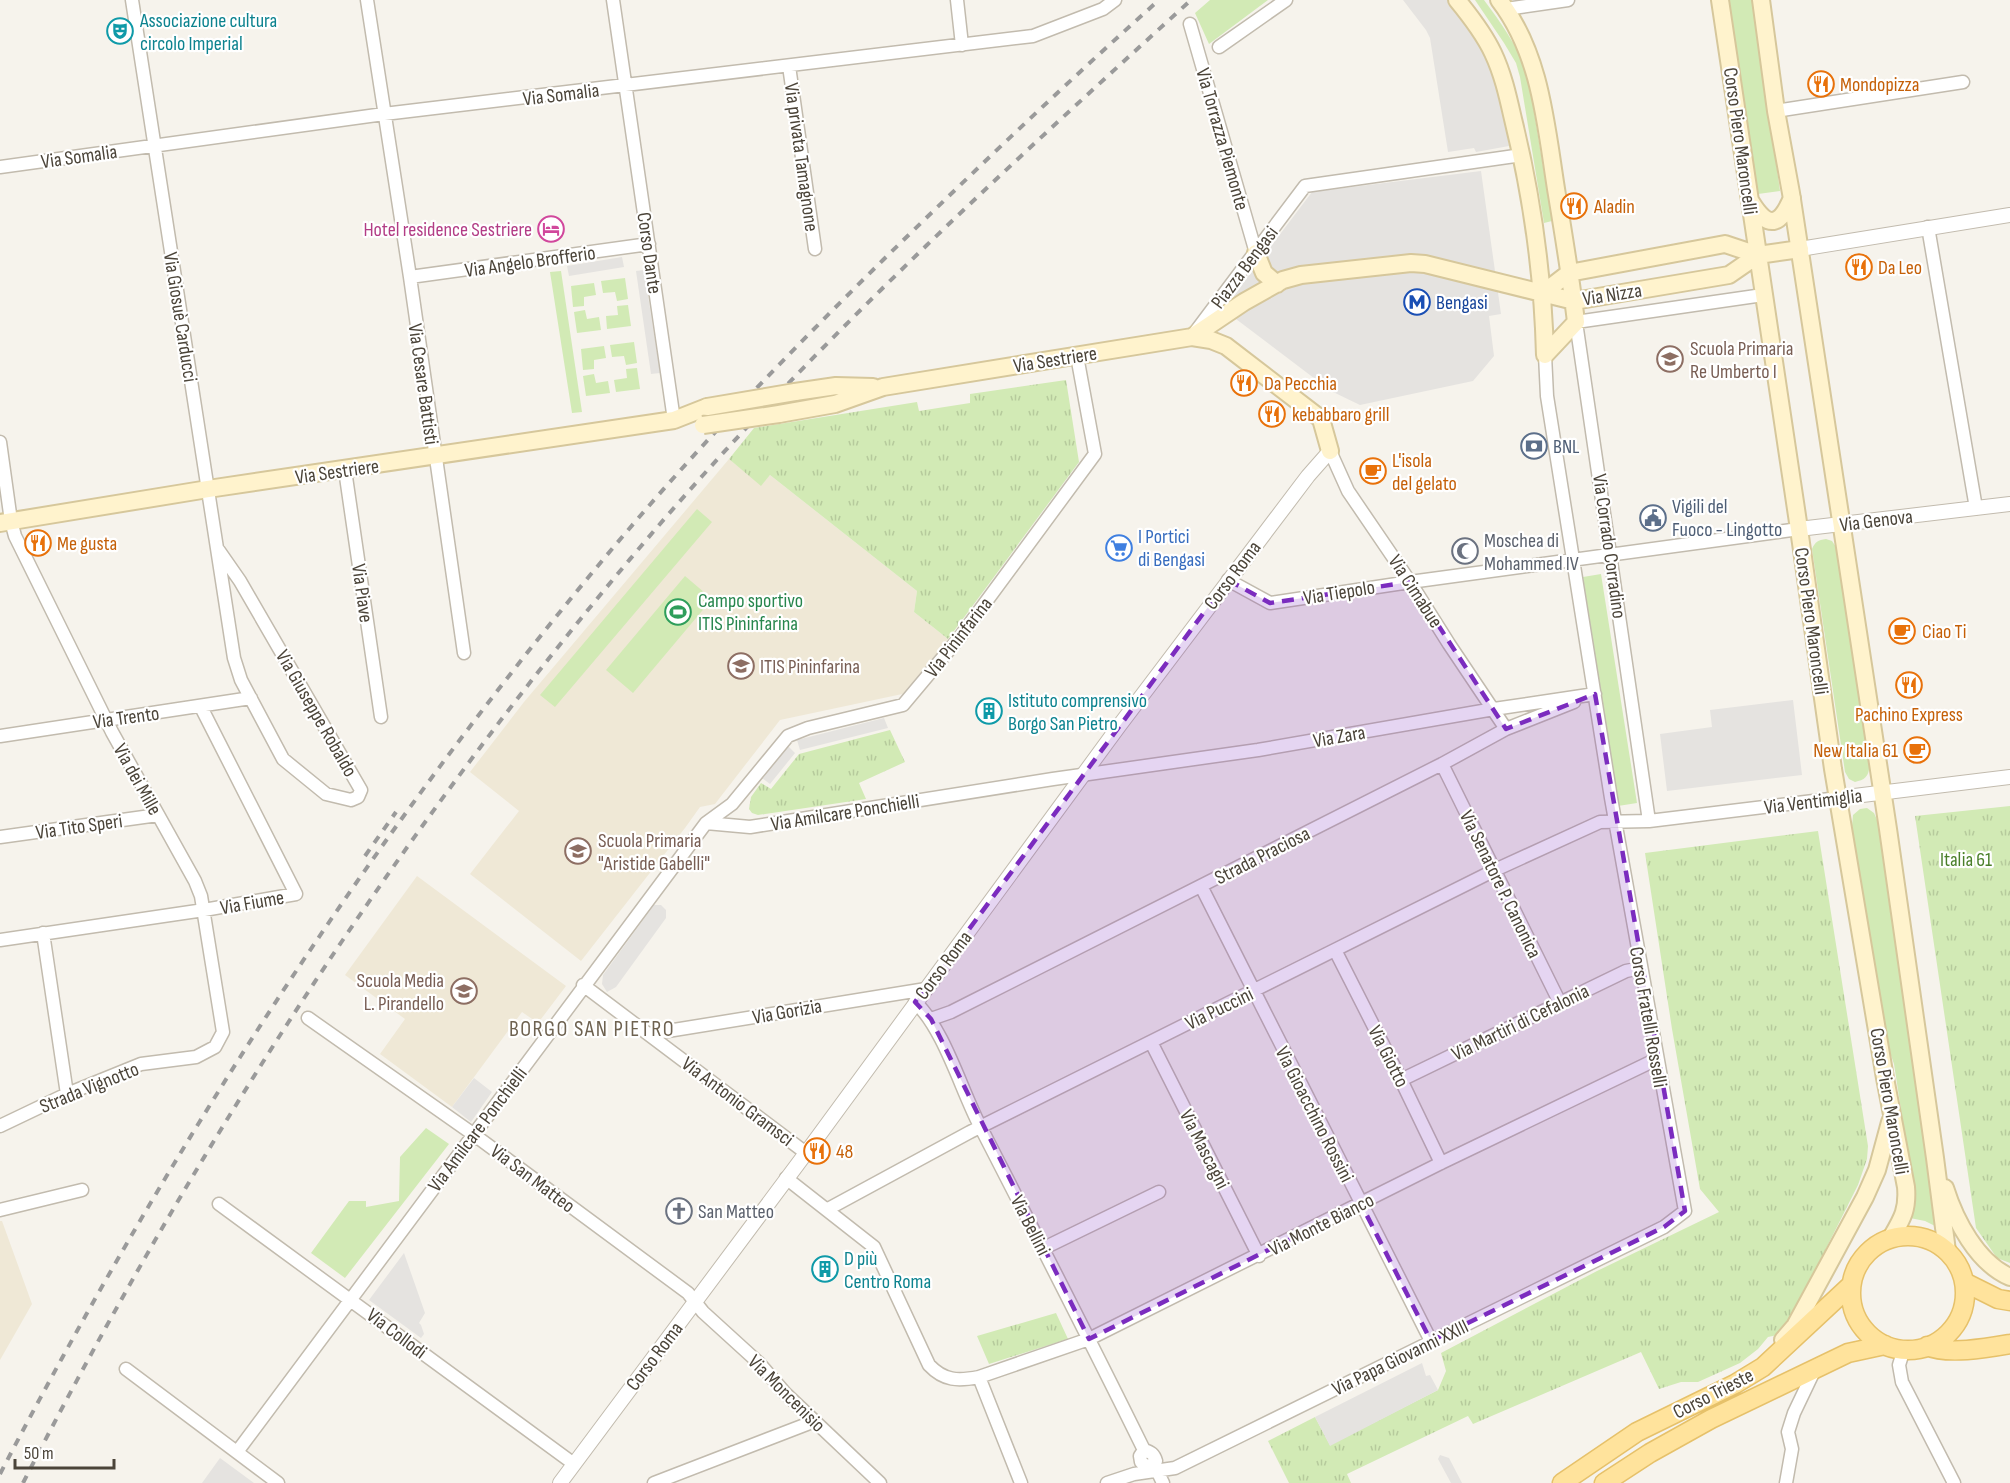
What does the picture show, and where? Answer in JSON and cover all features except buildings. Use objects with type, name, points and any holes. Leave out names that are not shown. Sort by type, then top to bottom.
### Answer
[{"type":"main road","points":[[1457,0],[1482,33],[1494,54],[1503,79],[1522,155],[1543,293],[1545,355]]},
{"type":"main road","name":"Corso Piero Maroncelli","points":[[1720,0],[1838,798],[1907,1201],[1901,1221],[1891,1238]]},
{"type":"main road","name":"Corso Piero Maroncelli","points":[[1761,0],[1776,111],[1792,198],[1883,792],[1947,1251]]},
{"type":"main road","points":[[1503,4],[1524,39],[1534,67],[1548,138],[1569,273]]},
{"type":"main road","points":[[1749,199],[1758,214],[1772,221],[1783,216],[1792,198]]},
{"type":"main road","name":"Via Nizza","points":[[1543,293],[1569,273],[1725,244],[1758,255]]},
{"type":"main road","name":"Via Nizza","points":[[1543,293],[1574,301],[1729,275],[1758,255],[1800,249]]},
{"type":"main road","points":[[1256,253],[1264,273],[1277,284]]},
{"type":"main road","name":"Piazza Bengasi","points":[[1192,337],[1244,302],[1277,284],[1301,275],[1411,263],[1425,264],[1543,293]]},
{"type":"main road","name":"Via Corrado Corradino","points":[[1569,273],[1576,322]]},
{"type":"main road","points":[[1544,321],[1576,322]]},
{"type":"main road","points":[[1545,355],[1576,322]]},
{"type":"main road","name":"Via Sestriere","points":[[5,522],[208,489],[674,420],[707,407],[795,392],[836,386],[883,387],[1192,337],[1226,346],[1321,419],[1330,451]]},
{"type":"main road","name":"Via Sestriere","points":[[674,420],[703,425],[779,414],[835,404],[883,387]]},
{"type":"main road","points":[[1763,1367],[1795,1326],[1865,1197],[1877,1170],[1892,1116]]},
{"type":"main road","points":[[1935,1158],[1950,1202],[1964,1231],[1984,1259],[2010,1277]]},
{"type":"main road","points":[[1911,1236],[1929,1240],[1947,1251],[1957,1264],[1964,1282],[1964,1297],[1958,1320],[1941,1339],[1927,1346],[1904,1350],[1885,1345],[1874,1339],[1858,1320],[1851,1298],[1851,1285],[1857,1265],[1866,1254],[1876,1245],[1891,1238],[1911,1236]]},
{"type":"main road","points":[[1964,1282],[1998,1299],[2010,1301]]},
{"type":"main road","name":"Corso Trieste","points":[[1562,1483],[1637,1432],[1735,1384],[1763,1367],[1851,1285]]},
{"type":"main road","points":[[1927,1346],[1947,1350],[2010,1344]]},
{"type":"main road","name":"Corso Trieste","points":[[1604,1483],[1650,1453],[1711,1419],[1848,1353],[1885,1345]]},
{"type":"street","name":"Via Giosuè Carducci","points":[[132,0],[208,489]]},
{"type":"street","name":"Via Cesare Battisti","points":[[367,0],[410,277],[434,457],[464,653]]},
{"type":"street","name":"Corso Dante","points":[[613,0],[674,420]]},
{"type":"street","points":[[957,0],[962,45]]},
{"type":"street","name":"Via Somalia","points":[[0,167],[384,114],[1033,36],[1103,9],[1115,0]]},
{"type":"street","points":[[1219,47],[1286,0]]},
{"type":"street","points":[[1503,4],[1568,0]]},
{"type":"street","name":"Via Torrazza Piemonte","points":[[1190,24],[1256,253]]},
{"type":"street","name":"Via privata Tamagnone","points":[[789,66],[814,249]]},
{"type":"street","name":"Corso Piero Maroncelli","points":[[1776,111],[1963,82]]},
{"type":"street","name":"Piazza Bengasi","points":[[1192,337],[1305,186],[1522,155]]},
{"type":"street","name":"Via Nizza","points":[[1800,249],[2010,215]]},
{"type":"street","points":[[1928,227],[1976,508]]},
{"type":"street","name":"Via Angelo Brofferio","points":[[410,277],[650,244]]},
{"type":"street","name":"Via Nizza","points":[[1576,322],[1763,295]]},
{"type":"street","name":"Via Corrado Corradino","points":[[1576,322],[1649,820]]},
{"type":"street","name":"Via Corrado Corradino","points":[[1545,355],[1547,396],[1611,798],[1617,823]]},
{"type":"street","name":"Via Pininfarina","points":[[706,823],[732,804],[788,736],[807,728],[903,705],[960,637],[1095,454],[1077,356]]},
{"type":"street","name":"Via dei Mille","points":[[0,442],[5,522],[21,549],[107,720],[195,881],[204,910],[223,1032],[215,1047]]},
{"type":"street","name":"Corso Roma","points":[[567,1481],[574,1464],[806,1153],[915,1002],[1228,580],[1330,451]]},
{"type":"street","name":"Via Cimabue","points":[[1330,451],[1348,491],[1506,729]]},
{"type":"street","name":"Via Piave","points":[[345,470],[381,717]]},
{"type":"street","name":"Via Giuseppe Robaldo","points":[[208,489],[217,548],[234,658],[241,680],[283,759],[326,794],[351,800],[358,796],[361,790],[240,580],[217,548]]},
{"type":"street","name":"Via Genova","points":[[1456,576],[1799,529],[2010,504]]},
{"type":"street","name":"Via Tiepolo","points":[[1228,580],[1270,603],[1456,576]]},
{"type":"street","name":"Via Zara","points":[[1083,776],[1258,750],[1595,694]]},
{"type":"street","name":"Strada Praciosa","points":[[931,1019],[951,1012],[1201,886],[1442,764],[1506,729],[1595,694]]},
{"type":"street","name":"Via Trento","points":[[0,736],[251,698]]},
{"type":"street","name":"Via Fiume","points":[[0,940],[296,894],[201,706]]},
{"type":"street","name":"Via Senatore P. Canonica","points":[[1442,764],[1560,1003]]},
{"type":"street","name":"Via Amilcare Ponchielli","points":[[237,1452],[706,823],[750,826],[1083,776]]},
{"type":"street","name":"Via Ventimiglia","points":[[1617,823],[2010,777]]},
{"type":"street","name":"Via Tito Speri","points":[[0,837],[158,815]]},
{"type":"street","name":"Via Puccini","points":[[828,1209],[981,1127],[1495,870],[1600,822],[1617,823]]},
{"type":"street","name":"Corso Fratelli Rosselli","points":[[1617,823],[1685,1211]]},
{"type":"street","name":"Via Gioacchino Rossini","points":[[1201,886],[1431,1341]]},
{"type":"street","points":[[43,933],[67,1094]]},
{"type":"street","name":"Via Giotto","points":[[1335,950],[1441,1163]]},
{"type":"street","name":"Via Martiri di Cefalonia","points":[[1401,1080],[1626,971],[1641,968]]},
{"type":"street","name":"Via Antonio Gramsci","points":[[583,985],[806,1153]]},
{"type":"street","name":"Via Gorizia","points":[[649,1034],[926,989]]},
{"type":"street","name":"Via Bellini","points":[[915,1002],[931,1019],[981,1127],[1144,1450],[1140,1456],[1141,1462],[1146,1466],[1155,1467],[1163,1483]]},
{"type":"street","name":"Via San Matteo","points":[[308,1018],[473,1134],[685,1291],[694,1302]]},
{"type":"street","name":"Via Mascagni","points":[[1151,1042],[1259,1256]]},
{"type":"street","name":"Strada Vignotto","points":[[0,1126],[67,1094],[141,1064],[196,1057],[215,1047]]},
{"type":"street","name":"Via Monte Bianco","points":[[786,1178],[874,1247],[929,1365],[943,1377],[961,1381],[979,1377],[1089,1339],[1441,1163],[1657,1059]]},
{"type":"street","points":[[0,1210],[82,1190]]},
{"type":"street","points":[[1044,1248],[1159,1192]]},
{"type":"street","name":"Via Collodi","points":[[219,1204],[574,1464]]},
{"type":"street","name":"Via Papa Giovanni XXIII","points":[[1107,1483],[1155,1467],[1175,1468],[1664,1227],[1685,1211]]},
{"type":"street","name":"Via Moncenisio","points":[[694,1302],[880,1483]]},
{"type":"street","points":[[1904,1350],[1899,1365],[1902,1382],[1954,1483]]},
{"type":"street","points":[[1786,1483],[1792,1449],[1788,1432],[1794,1413],[1815,1369]]},
{"type":"street","points":[[126,1370],[278,1483]]},
{"type":"street","points":[[979,1377],[1021,1483]]},
{"type":"street","points":[[654,1483],[815,1421]]},
{"type":"highlighted area","points":[[1228,580],[1270,603],[1410,582],[1506,729],[1595,694],[1685,1211],[1664,1227],[1431,1341],[1361,1204],[1089,1339],[931,1019],[915,1002]]},
{"type":"shaded area","points":[[1403,0],[1453,0],[1461,10],[1500,84],[1509,146],[1476,152],[1474,148],[1448,152],[1430,38]]},
{"type":"shaded area","points":[[1481,171],[1501,314],[1489,316],[1494,356],[1473,381],[1360,405],[1331,391],[1232,316],[1234,295],[1312,192]]},
{"type":"shaded area","points":[[622,257],[624,267],[569,276],[567,266]]},
{"type":"shaded area","points":[[644,270],[660,373],[651,374],[636,271]]},
{"type":"shaded area","name":"ITIS Pininfarina","points":[[729,459],[761,485],[770,475],[917,591],[914,612],[948,639],[907,693],[780,720],[715,804],[700,807],[581,961],[470,874],[519,811],[470,772],[524,702]]},
{"type":"shaded area","points":[[1793,700],[1802,775],[1667,791],[1660,734],[1712,727],[1710,710]]},
{"type":"shaded area","points":[[884,718],[888,728],[800,750],[797,740]]},
{"type":"shaded area","points":[[788,746],[795,753],[770,784],[762,778]]},
{"type":"shaded area","name":"Scuola Media L. Pirandello","points":[[417,876],[566,986],[538,1023],[522,1012],[452,1107],[380,1054],[405,1019],[345,975]]},
{"type":"shaded area","points":[[654,905],[661,905],[666,910],[666,918],[616,987],[607,992],[602,984],[603,975]]},
{"type":"shaded area","points":[[474,1078],[492,1092],[471,1122],[452,1107]]},
{"type":"shaded area","points":[[0,1221],[2,1221],[32,1304],[0,1360]]},
{"type":"shaded area","points":[[404,1253],[425,1313],[419,1323],[424,1334],[421,1338],[369,1300]]},
{"type":"shaded area","points":[[1422,1363],[1426,1376],[1430,1375],[1438,1390],[1330,1446],[1315,1417]]},
{"type":"shaded area","points":[[1440,1455],[1449,1458],[1462,1483],[1451,1483],[1438,1459]]},
{"type":"shaded area","points":[[220,1458],[254,1483],[202,1483]]},
{"type":"green space","points":[[1210,0],[1268,0],[1209,44],[1195,13]]},
{"type":"green space","points":[[1475,0],[1484,0],[1497,18],[1514,45],[1528,75],[1552,221],[1544,223],[1516,63]]},
{"type":"green space","points":[[1729,0],[1753,0],[1780,191],[1758,194]]},
{"type":"green space","points":[[561,271],[582,412],[572,413],[550,272]]},
{"type":"green space","points":[[625,278],[628,299],[617,301],[615,292],[603,293],[601,281]]},
{"type":"green space","points":[[594,283],[596,295],[584,297],[584,306],[573,307],[571,286]]},
{"type":"green space","points":[[628,305],[631,326],[607,329],[606,316],[618,315],[617,306]]},
{"type":"green space","points":[[585,310],[587,319],[599,317],[601,330],[577,333],[574,312]]},
{"type":"green space","points":[[634,342],[637,363],[626,365],[624,356],[612,357],[610,345]]},
{"type":"green space","points":[[604,346],[606,358],[594,360],[594,369],[583,370],[581,349]]},
{"type":"green space","points":[[637,368],[640,389],[616,392],[614,380],[627,378],[626,369]]},
{"type":"green space","points":[[594,374],[596,383],[608,381],[610,393],[586,396],[583,376]]},
{"type":"green space","points":[[1066,380],[1079,462],[948,639],[914,612],[917,591],[770,475],[761,486],[729,459],[754,428],[917,402],[919,411],[970,403],[970,394]]},
{"type":"green space","points":[[697,509],[712,522],[555,707],[540,695]]},
{"type":"green space","points":[[1826,539],[1832,541],[1836,547],[1869,764],[1866,777],[1855,782],[1849,779],[1845,772],[1812,549],[1817,542]]},
{"type":"green space","points":[[1601,574],[1637,803],[1618,806],[1583,577]]},
{"type":"green space","points":[[685,576],[712,599],[633,693],[606,670]]},
{"type":"green space","points":[[890,730],[905,762],[859,783],[866,799],[758,815],[749,809],[751,797],[761,783],[771,789],[799,754]]},
{"type":"green space","name":"Italia 61","points":[[2010,806],[2010,1263],[1997,1258],[1976,1228],[1915,816]]},
{"type":"green space","points":[[1867,808],[1874,813],[1878,822],[1937,1227],[1925,1221],[1910,1218],[1915,1200],[1894,1064],[1884,1035],[1852,826],[1853,815],[1860,809]]},
{"type":"green space","points":[[1818,831],[1868,1146],[1867,1159],[1858,1185],[1783,1334],[1768,1337],[1758,1349],[1740,1363],[1698,1382],[1681,1382],[1659,1389],[1641,1352],[1473,1424],[1468,1416],[1347,1474],[1351,1483],[1289,1483],[1268,1441],[1315,1417],[1330,1445],[1438,1390],[1446,1371],[1441,1353],[1597,1271],[1719,1212],[1700,1189],[1645,853]]},
{"type":"green space","points":[[426,1128],[449,1144],[345,1278],[311,1253],[349,1201],[366,1201],[366,1207],[399,1201],[400,1157]]},
{"type":"green space","points":[[1056,1313],[1068,1339],[989,1364],[977,1336]]},
{"type":"railway","points":[[0,1474],[67,1349],[211,1103],[368,866],[452,751],[539,639],[659,494],[785,359],[985,161],[1159,0]]},
{"type":"railway","points":[[23,1483],[158,1236],[230,1115],[306,996],[384,879],[467,765],[553,654],[642,545],[706,472],[839,332],[1049,130],[1191,0]]},
{"type":"railway","points":[[365,856],[396,812]]},
{"type":"place","name":"Associazione cultura circolo Imperial","points":[[120,31]]},
{"type":"place","name":"Mondopizza","points":[[1821,84]]},
{"type":"place","name":"Aladin","points":[[1574,206]]},
{"type":"place","name":"Hotel residence Sestriere","points":[[551,229]]},
{"type":"place","name":"Da Leo","points":[[1859,267]]},
{"type":"place","name":"Bengasi","points":[[1417,302]]},
{"type":"place","name":"Scuola Primaria Re Umberto I","points":[[1670,359]]},
{"type":"place","name":"Da Pecchia","points":[[1244,383]]},
{"type":"place","name":"kebabbaro grill","points":[[1272,414]]},
{"type":"place","name":"BNL","points":[[1534,446]]},
{"type":"place","name":"L'isola del gelato","points":[[1373,471]]},
{"type":"place","name":"Vigili del Fuoco - Lingotto","points":[[1653,518]]},
{"type":"place","name":"Me gusta","points":[[38,543]]},
{"type":"place","name":"I Portici di Bengasi","points":[[1119,548]]},
{"type":"place","name":"Moschea di Mohammed IV","points":[[1465,551]]},
{"type":"place","name":"Campo sportivo ITIS Pininfarina","points":[[678,612]]},
{"type":"place","name":"Ciao Ti","points":[[1902,631]]},
{"type":"place","name":"ITIS Pininfarina","points":[[741,666]]},
{"type":"place","name":"Pachino Express","points":[[1909,685]]},
{"type":"place","name":"Istituto comprensivo Borgo San Pietro","points":[[989,711]]},
{"type":"place","name":"New Italia 61","points":[[1917,750]]},
{"type":"place","name":"Scuola Primaria \"Aristide Gabelli\"","points":[[578,851]]},
{"type":"place","name":"Scuola Media L. Pirandello","points":[[464,991]]},
{"type":"place","name":"48","points":[[817,1151]]},
{"type":"place","name":"San Matteo","points":[[679,1211]]},
{"type":"place","name":"D più Centro Roma","points":[[825,1269]]},
{"type":"district","name":"BORGO SAN PIETRO","points":[[592,1028]]}]
